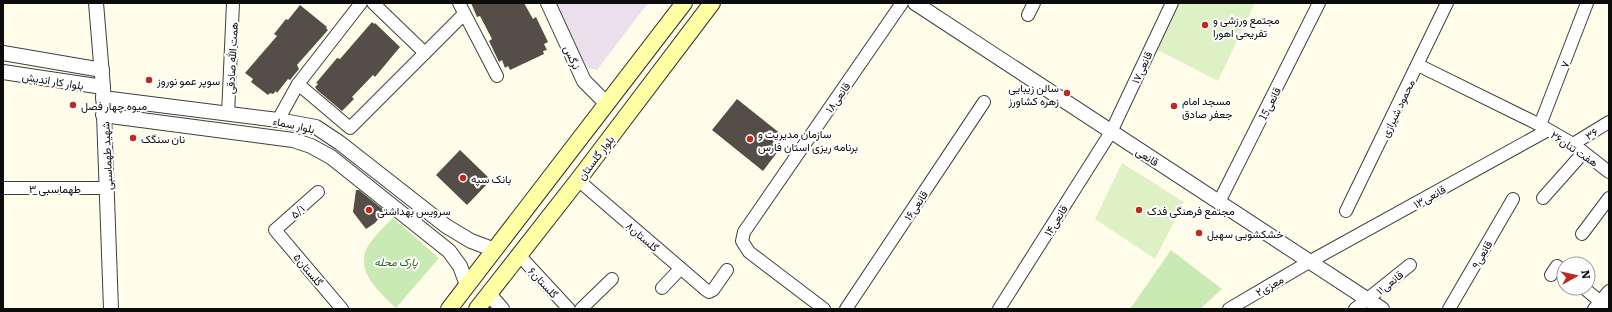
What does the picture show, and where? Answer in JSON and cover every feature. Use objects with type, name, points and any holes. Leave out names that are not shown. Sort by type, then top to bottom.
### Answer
[{"type":"main road","name":"بلوار گلستان","points":[[449,309],[684,3]]},
{"type":"main road","name":"بلوار گلستان","points":[[477,309],[578,180],[712,3]]},
{"type":"street","name":"شهید طهماسبی","points":[[96,3],[102,70],[108,188],[111,309]]},
{"type":"street","name":"همت الله صادقی","points":[[228,114],[233,3]]},
{"type":"street","points":[[278,120],[298,84],[361,3]]},
{"type":"street","points":[[373,3],[425,53]]},
{"type":"street","name":"نرگس","points":[[548,3],[584,81],[607,104]]},
{"type":"street","name":"۱۸قانعی","points":[[824,309],[749,252],[742,241],[744,232],[902,3]]},
{"type":"street","name":"قانعی","points":[[915,3],[1382,309]]},
{"type":"street","points":[[1028,15],[1034,3]]},
{"type":"street","name":"۱۷قانعی","points":[[1111,132],[1172,3]]},
{"type":"street","name":"15قانعی","points":[[1219,202],[1319,3]]},
{"type":"street","name":"محمود شیرازی","points":[[1346,212],[1447,3]]},
{"type":"street","name":"۷","points":[[1544,128],[1587,3]]},
{"type":"street","points":[[298,84],[350,128],[425,53],[462,8],[497,76]]},
{"type":"street","name":"بلوار کار اندیش","points":[[3,52],[102,70]]},
{"type":"street","name":"هفت تنان۲۶","points":[[1418,65],[1573,144],[1609,172]]},
{"type":"street","name":"بلوار کار اندیش","points":[[3,72],[103,93]]},
{"type":"street","name":"بلوار سماء","points":[[103,93],[316,127],[334,139],[446,226],[471,241],[495,250]]},
{"type":"street","name":"۱۶قانعی","points":[[846,309],[984,102]]},
{"type":"street","name":"بلوار سماء","points":[[104,115],[293,140],[311,146],[331,156],[449,251],[460,266],[468,285]]},
{"type":"street","name":"۳۶","points":[[1573,144],[1609,122]]},
{"type":"street","name":"۱۳قانعی","points":[[1309,262],[1544,128]]},
{"type":"street","name":"۱۴قانعی","points":[[999,309],[1111,132]]},
{"type":"street","points":[[1543,198],[1583,153]]},
{"type":"street","name":"گلستان۸","points":[[578,180],[680,269],[709,292],[713,290],[727,270]]},
{"type":"street","name":"۳ طهماسبی","points":[[3,188],[108,188]]},
{"type":"street","name":"۵/۱","points":[[276,230],[318,192]]},
{"type":"street","points":[[1582,234],[1609,198]]},
{"type":"street","name":"۹قانعی","points":[[1450,309],[1513,199]]},
{"type":"street","points":[[436,240],[446,226]]},
{"type":"street","name":"گلستان۵","points":[[276,230],[342,309]]},
{"type":"street","name":"گلستان۶","points":[[520,255],[569,309]]},
{"type":"street","name":"۲معزی","points":[[1229,309],[1309,262]]},
{"type":"street","name":"۱۱قانعی","points":[[1355,309],[1410,265]]},
{"type":"street","points":[[1551,275],[1556,268]]},
{"type":"street","points":[[662,288],[680,269]]},
{"type":"street","points":[[581,309],[612,279]]},
{"type":"street","points":[[1592,296],[1601,306],[1609,291]]},
{"type":"street","points":[[489,294],[502,309]]},
{"type":"shaded area","points":[[556,3],[648,3],[597,70],[588,68],[580,56]]},
{"type":"green space","name":"مجتمع ورزشی و تفریحی اهورا","points":[[1175,3],[1255,3],[1218,81],[1154,48]]},
{"type":"green space","name":"مجتمع فرهنگی فدک","points":[[1122,163],[1184,202],[1155,259],[1095,219]]},
{"type":"green space","name":"پارک محله","points":[[393,218],[439,258],[396,308],[382,295],[370,280],[364,264],[364,255],[368,246],[376,235]]},
{"type":"green space","points":[[1171,250],[1222,289],[1200,309],[1130,309]]},
{"type":"building","points":[[471,3],[524,3],[533,19],[536,17],[548,42],[544,44],[547,50],[543,51],[544,54],[510,70],[508,66],[505,68],[502,60],[499,62],[489,41],[492,39],[480,16],[477,17]]},
{"type":"building","points":[[300,5],[327,27],[326,28],[328,30],[297,65],[299,69],[290,80],[288,79],[277,93],[276,91],[273,94],[270,93],[268,95],[251,82],[253,79],[245,73],[277,36],[274,34],[286,19],[288,20]]},
{"type":"building","points":[[372,22],[374,24],[375,23],[400,47],[375,77],[373,75],[352,97],[354,99],[342,111],[317,90],[315,87],[318,84],[316,83],[337,58],[340,59]]},
{"type":"building","name":"سازمان مدیریت و برنامه ریزی استان فارس","points":[[737,99],[781,134],[772,144],[779,150],[763,171],[712,130]]},
{"type":"building","name":"بانک سپه","points":[[460,150],[491,180],[467,205],[436,175]]},
{"type":"building","name":"سرویس بهداشتی","points":[[356,190],[359,190],[385,211],[375,223],[366,229],[353,212]]},
{"type":"place","name":"مجتمع ورزشی و تفریحی اهورا","points":[[1205,25]]},
{"type":"place","name":"سوپر عمو نوروز","points":[[149,80]]},
{"type":"place","name":"سالن زیبایی زهره کشاورز","points":[[1067,93]]},
{"type":"place","name":"میوه چهار فصل","points":[[73,105]]},
{"type":"place","name":"مسجد امام جعفر صادق","points":[[1174,106]]},
{"type":"place","name":"نان سنگک","points":[[133,138]]},
{"type":"place","name":"سازمان مدیریت و برنامه ریزی استان فارس","points":[[750,139]]},
{"type":"place","name":"بانک سپه","points":[[463,178]]},
{"type":"place","name":"سرویس بهداشتی","points":[[369,210]]},
{"type":"place","name":"مجتمع فرهنگی فدک","points":[[1139,210]]},
{"type":"place","name":"خشکشویی سهیل","points":[[1199,233]]}]
